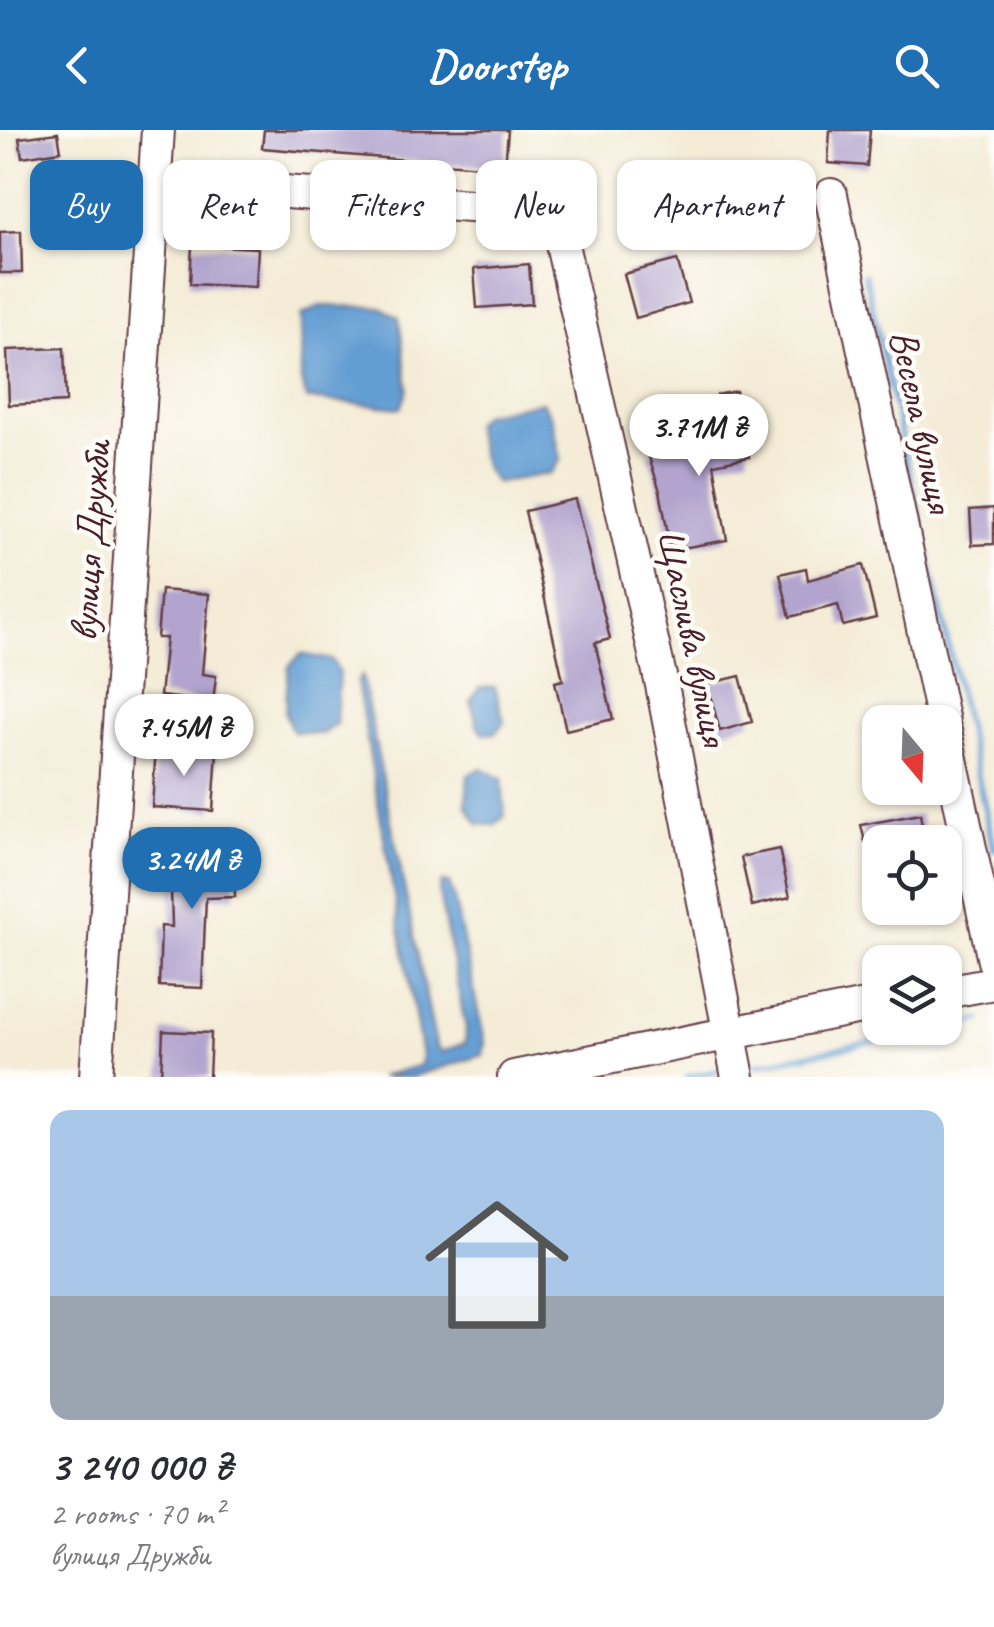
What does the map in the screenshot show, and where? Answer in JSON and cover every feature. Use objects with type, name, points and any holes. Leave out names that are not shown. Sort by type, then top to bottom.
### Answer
[{"type":"street","name":"вулиця Дружби","points":[[96,1077],[158,130]]},
{"type":"street","name":"Щаслива вулиця","points":[[156,182],[546,215],[662,685],[738,1077]]},
{"type":"street","name":"Весела вулиця","points":[[831,195],[939,705]]},
{"type":"street","points":[[961,805],[994,961]]},
{"type":"street","points":[[962,989],[994,983]]},
{"type":"street","points":[[514,1077],[862,1006]]},
{"type":"water","points":[[320,306],[381,307],[399,318],[408,389],[401,408],[307,399],[301,381],[301,316]]},
{"type":"water","points":[[542,402],[552,418],[561,459],[551,473],[496,483],[485,470],[473,424],[483,414]]},
{"type":"water","points":[[301,654],[332,660],[339,673],[336,724],[322,734],[293,732],[285,713],[289,666]]},
{"type":"water","points":[[362,676],[436,1046],[441,1052],[465,1043],[466,1029],[439,894],[441,883],[449,883],[454,898],[485,1042],[483,1055],[411,1077],[379,1077],[421,1065],[422,1056],[357,682]]},
{"type":"water","points":[[495,687],[504,722],[495,733],[485,734],[477,725],[471,701],[479,688]]},
{"type":"water","points":[[482,768],[502,779],[505,816],[494,825],[478,824],[466,805],[468,775]]},
{"type":"building","points":[[264,130],[508,130],[506,160],[476,160],[476,166],[456,164],[456,160],[262,148]]},
{"type":"building","points":[[830,130],[870,130],[867,166],[828,163]]},
{"type":"building","points":[[58,133],[61,151],[22,157],[19,138]]},
{"type":"building","points":[[21,231],[22,273],[0,273],[0,232]]},
{"type":"building","points":[[192,250],[258,250],[256,287],[190,284]]},
{"type":"building","points":[[677,260],[689,303],[636,318],[624,274]]},
{"type":"building","points":[[529,264],[532,304],[477,308],[474,269]]},
{"type":"building","points":[[64,348],[66,402],[9,405],[7,350]]},
{"type":"building","points":[[736,391],[749,457],[714,464],[727,540],[671,550],[660,491],[648,454],[724,428],[717,395]]},
{"type":"building","points":[[575,499],[610,639],[595,643],[613,719],[566,730],[555,682],[563,680],[525,511]]},
{"type":"building","points":[[994,508],[994,544],[972,545],[970,510]]},
{"type":"building","points":[[863,565],[876,618],[843,626],[838,605],[790,617],[780,574],[806,568],[808,580]]},
{"type":"building","points":[[161,590],[209,594],[202,674],[216,676],[213,702],[160,696],[166,638],[157,638]]},
{"type":"building","points":[[740,676],[752,722],[720,731],[707,684]]},
{"type":"building","points":[[156,746],[217,751],[213,811],[152,807]]},
{"type":"building","points":[[920,814],[922,825],[862,825],[862,829],[861,825]]},
{"type":"building","points":[[234,849],[235,897],[206,898],[202,988],[159,986],[161,926],[172,927],[170,850]]},
{"type":"building","points":[[779,849],[790,897],[752,906],[741,857]]},
{"type":"building","points":[[163,1031],[211,1033],[209,1077],[161,1077]]},
{"type":"waterway","points":[[865,275],[994,849]]},
{"type":"waterway","points":[[962,1024],[981,1020]]},
{"type":"waterway","points":[[756,1065],[862,1044]]},
{"type":"waterway","points":[[687,1077],[717,1071]]}]
